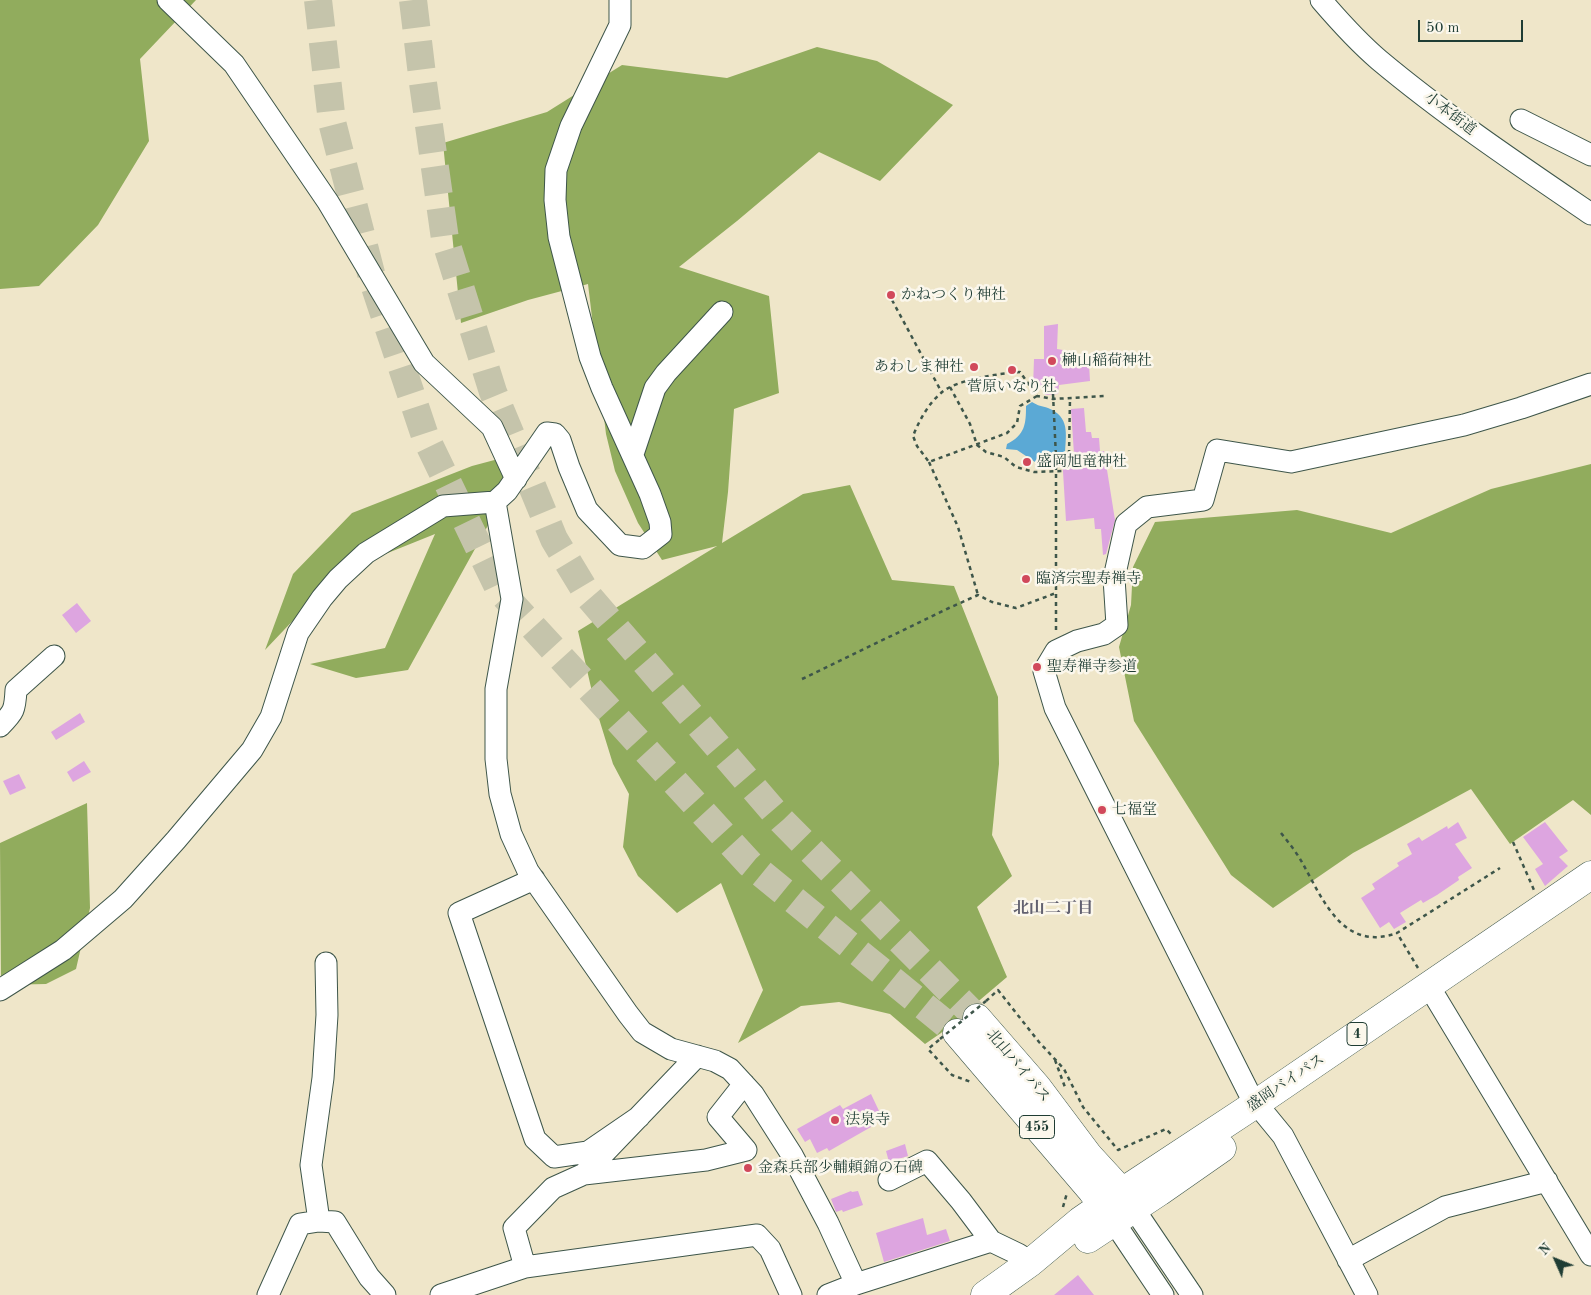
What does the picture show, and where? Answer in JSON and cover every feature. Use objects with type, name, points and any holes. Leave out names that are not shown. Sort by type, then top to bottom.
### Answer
[{"type":"highway","name":"盛岡バイパス","points":[[1262,1110],[1542,908],[1591,875]]},
{"type":"highway","name":"盛岡バイパス","points":[[1006,1295],[1118,1207],[1262,1110],[1436,998],[1591,891]]},
{"type":"highway","name":"北山バイパス","points":[[965,1023],[1118,1207]]},
{"type":"highway","name":"盛岡バイパス","points":[[985,1295],[1031,1262],[1080,1222],[1118,1207]]},
{"type":"street","points":[[168,0],[234,64],[328,202],[424,363],[492,427],[516,478]]},
{"type":"street","points":[[0,990],[63,950],[123,899],[252,750],[271,717],[298,633],[322,598],[338,579],[366,553],[443,506],[495,502],[507,491],[547,433],[555,434],[560,440],[587,510],[620,545],[643,548],[661,534],[660,522],[633,454],[602,388],[590,357],[559,237],[554,200],[556,170],[571,126],[620,25],[620,0]]},
{"type":"street","name":"小本街道","points":[[1321,0],[1351,34],[1378,59],[1470,129],[1588,207]]},
{"type":"street","points":[[1521,120],[1591,155]]},
{"type":"street","points":[[633,454],[655,388],[666,373],[722,312]]},
{"type":"street","points":[[1367,1295],[1283,1136],[1251,1097],[1055,708],[1044,671],[1056,651],[1077,641],[1104,634],[1118,626],[1114,578],[1126,524],[1147,507],[1203,500],[1217,450],[1291,462],[1464,425],[1591,384]]},
{"type":"street","points":[[495,502],[512,599],[496,689],[496,759],[500,794],[511,834],[528,871],[642,1032],[671,1049],[715,1061],[730,1069],[753,1094],[792,1155],[828,1223],[856,1284]]},
{"type":"street","points":[[0,726],[12,714],[16,706],[16,690],[54,656]]},
{"type":"street","points":[[534,879],[459,913],[535,1138],[554,1157],[588,1152],[639,1117]]},
{"type":"street","points":[[319,1221],[311,1166],[323,1078],[326,963]]},
{"type":"street","points":[[1436,998],[1591,1255]]},
{"type":"street","points":[[584,1174],[697,1056]]},
{"type":"street","points":[[525,1267],[514,1228],[553,1188],[584,1174],[706,1160],[746,1150],[718,1117],[744,1084]]},
{"type":"street","points":[[890,1180],[927,1161],[961,1201],[991,1241],[1031,1262]]},
{"type":"street","points":[[1348,1260],[1445,1207],[1547,1181]]},
{"type":"street","points":[[1118,1207],[1163,1295]]},
{"type":"street","points":[[1118,1207],[1192,1295]]},
{"type":"street","points":[[268,1295],[300,1224],[319,1221],[335,1222],[370,1277],[385,1295]]},
{"type":"street","points":[[441,1295],[525,1267],[757,1235],[770,1249],[791,1295]]},
{"type":"street","points":[[828,1295],[856,1284],[991,1241]]},
{"type":"path","points":[[892,300],[941,392]]},
{"type":"path","points":[[1037,396],[1020,372],[983,377],[950,387],[941,392],[919,421],[913,436],[917,446],[929,462],[958,527],[978,595],[992,602],[1016,608],[1056,593]]},
{"type":"path","points":[[950,387],[970,424],[977,445],[986,452],[1004,457],[1016,467],[1034,472],[1063,471]]},
{"type":"path","points":[[1053,394],[1056,457],[1056,651]]},
{"type":"path","points":[[929,462],[1007,434],[1017,423],[1020,406],[1037,396],[1053,399],[1105,396]]},
{"type":"path","points":[[1069,454],[1070,398]]},
{"type":"path","points":[[802,679],[978,595]]},
{"type":"path","points":[[1281,833],[1296,853],[1327,908],[1343,926],[1369,937],[1379,938],[1397,932],[1500,868]]},
{"type":"path","points":[[1513,842],[1542,908]]},
{"type":"path","points":[[1397,932],[1420,970]]},
{"type":"path","points":[[975,1084],[952,1075],[928,1049],[965,1023],[998,990],[1039,1042],[1064,1069],[1083,1107],[1118,1150],[1166,1129],[1176,1139]]},
{"type":"path","points":[[1055,1058],[1068,1094]]},
{"type":"path","points":[[1062,1214],[1068,1192]]},
{"type":"green space","points":[[0,0],[196,0],[140,59],[149,141],[98,225],[39,286],[0,289]]},
{"type":"green space","points":[[817,47],[877,61],[953,105],[880,181],[819,152],[679,267],[769,296],[779,393],[734,409],[722,543],[803,494],[850,485],[892,580],[954,586],[998,697],[999,764],[992,835],[1012,876],[977,907],[1007,977],[941,1033],[925,1044],[890,1014],[839,1002],[801,1006],[738,1043],[763,990],[721,883],[677,913],[638,876],[623,847],[629,794],[613,764],[596,709],[578,631],[717,546],[662,560],[638,523],[615,471],[606,434],[588,284],[528,300],[461,323],[443,143],[547,112],[622,65],[727,78]]},
{"type":"green space","points":[[532,450],[507,491],[408,670],[356,678],[310,664],[385,648],[435,534],[338,573],[265,650],[293,574],[352,513],[472,466]]},
{"type":"green space","points":[[1591,464],[1591,815],[1573,800],[1510,844],[1471,789],[1353,853],[1273,908],[1231,875],[1134,721],[1119,647],[1131,605],[1133,567],[1155,522],[1297,510],[1391,533],[1491,489]]},
{"type":"green space","points":[[87,803],[90,908],[76,969],[46,984],[1,985],[0,843]]},
{"type":"water","points":[[1032,402],[1048,408],[1060,416],[1066,433],[1065,454],[1048,461],[1035,462],[1017,450],[1006,449],[1007,444],[1021,433],[1025,424],[1026,406]]},
{"type":"building","name":"榊山稲荷神社","points":[[1058,324],[1057,349],[1063,350],[1062,357],[1071,356],[1071,367],[1089,364],[1090,381],[1059,385],[1058,394],[1045,395],[1044,387],[1033,388],[1034,359],[1044,359],[1044,326]]},
{"type":"building","points":[[1084,408],[1086,432],[1091,432],[1092,438],[1099,438],[1100,451],[1104,451],[1115,520],[1106,554],[1103,555],[1101,529],[1095,529],[1094,518],[1066,521],[1062,455],[1074,454],[1071,409]]},
{"type":"building","points":[[77,603],[91,621],[76,633],[62,615]]},
{"type":"building","points":[[80,713],[85,722],[56,740],[51,732]]},
{"type":"building","points":[[84,761],[91,772],[73,782],[67,772]]},
{"type":"building","points":[[19,774],[26,788],[10,795],[3,781]]},
{"type":"building","points":[[1458,822],[1467,838],[1455,844],[1472,868],[1458,877],[1459,880],[1437,895],[1423,903],[1421,900],[1400,913],[1406,922],[1394,929],[1389,922],[1380,928],[1361,898],[1375,889],[1372,884],[1399,866],[1397,863],[1412,854],[1407,844],[1419,837],[1422,841],[1447,826],[1448,829]]},
{"type":"building","points":[[1545,822],[1568,851],[1559,857],[1568,866],[1545,886],[1535,869],[1543,864],[1523,837]]},
{"type":"building","points":[[871,1094],[880,1113],[867,1120],[871,1127],[829,1151],[827,1148],[817,1153],[810,1139],[805,1142],[797,1129],[840,1105],[843,1109]]},
{"type":"building","points":[[905,1144],[908,1156],[889,1162],[886,1151]]},
{"type":"building","points":[[851,1191],[858,1191],[863,1205],[843,1212],[842,1210],[836,1212],[831,1199]]},
{"type":"building","points":[[923,1218],[927,1235],[946,1229],[950,1241],[884,1262],[876,1233]]},
{"type":"building","points":[[1078,1275],[1094,1295],[1054,1295]]},
{"type":"tunnel","points":[[318,0],[332,122],[373,281],[425,436],[500,591],[750,864],[957,1033]]},
{"type":"tunnel","points":[[413,0],[445,239],[493,392],[554,539],[589,597],[782,821],[977,1018]]},
{"type":"place","name":"かねつくり神社","points":[[891,295]]},
{"type":"place","name":"榊山稲荷神社","points":[[1052,361]]},
{"type":"place","name":"あわしま神社","points":[[974,367]]},
{"type":"place","name":"菅原いなり社","points":[[1012,370]]},
{"type":"place","name":"盛岡旭竜神社","points":[[1027,462]]},
{"type":"place","name":"臨済宗聖寿禅寺","points":[[1026,579]]},
{"type":"place","name":"聖寿禅寺参道","points":[[1037,667]]},
{"type":"place","name":"七福堂","points":[[1102,810]]},
{"type":"place","name":"法泉寺","points":[[835,1120]]},
{"type":"place","name":"金森兵部少輔頼錦の石碑","points":[[748,1168]]},
{"type":"district","name":"北山二丁目","points":[[1053,909]]}]
